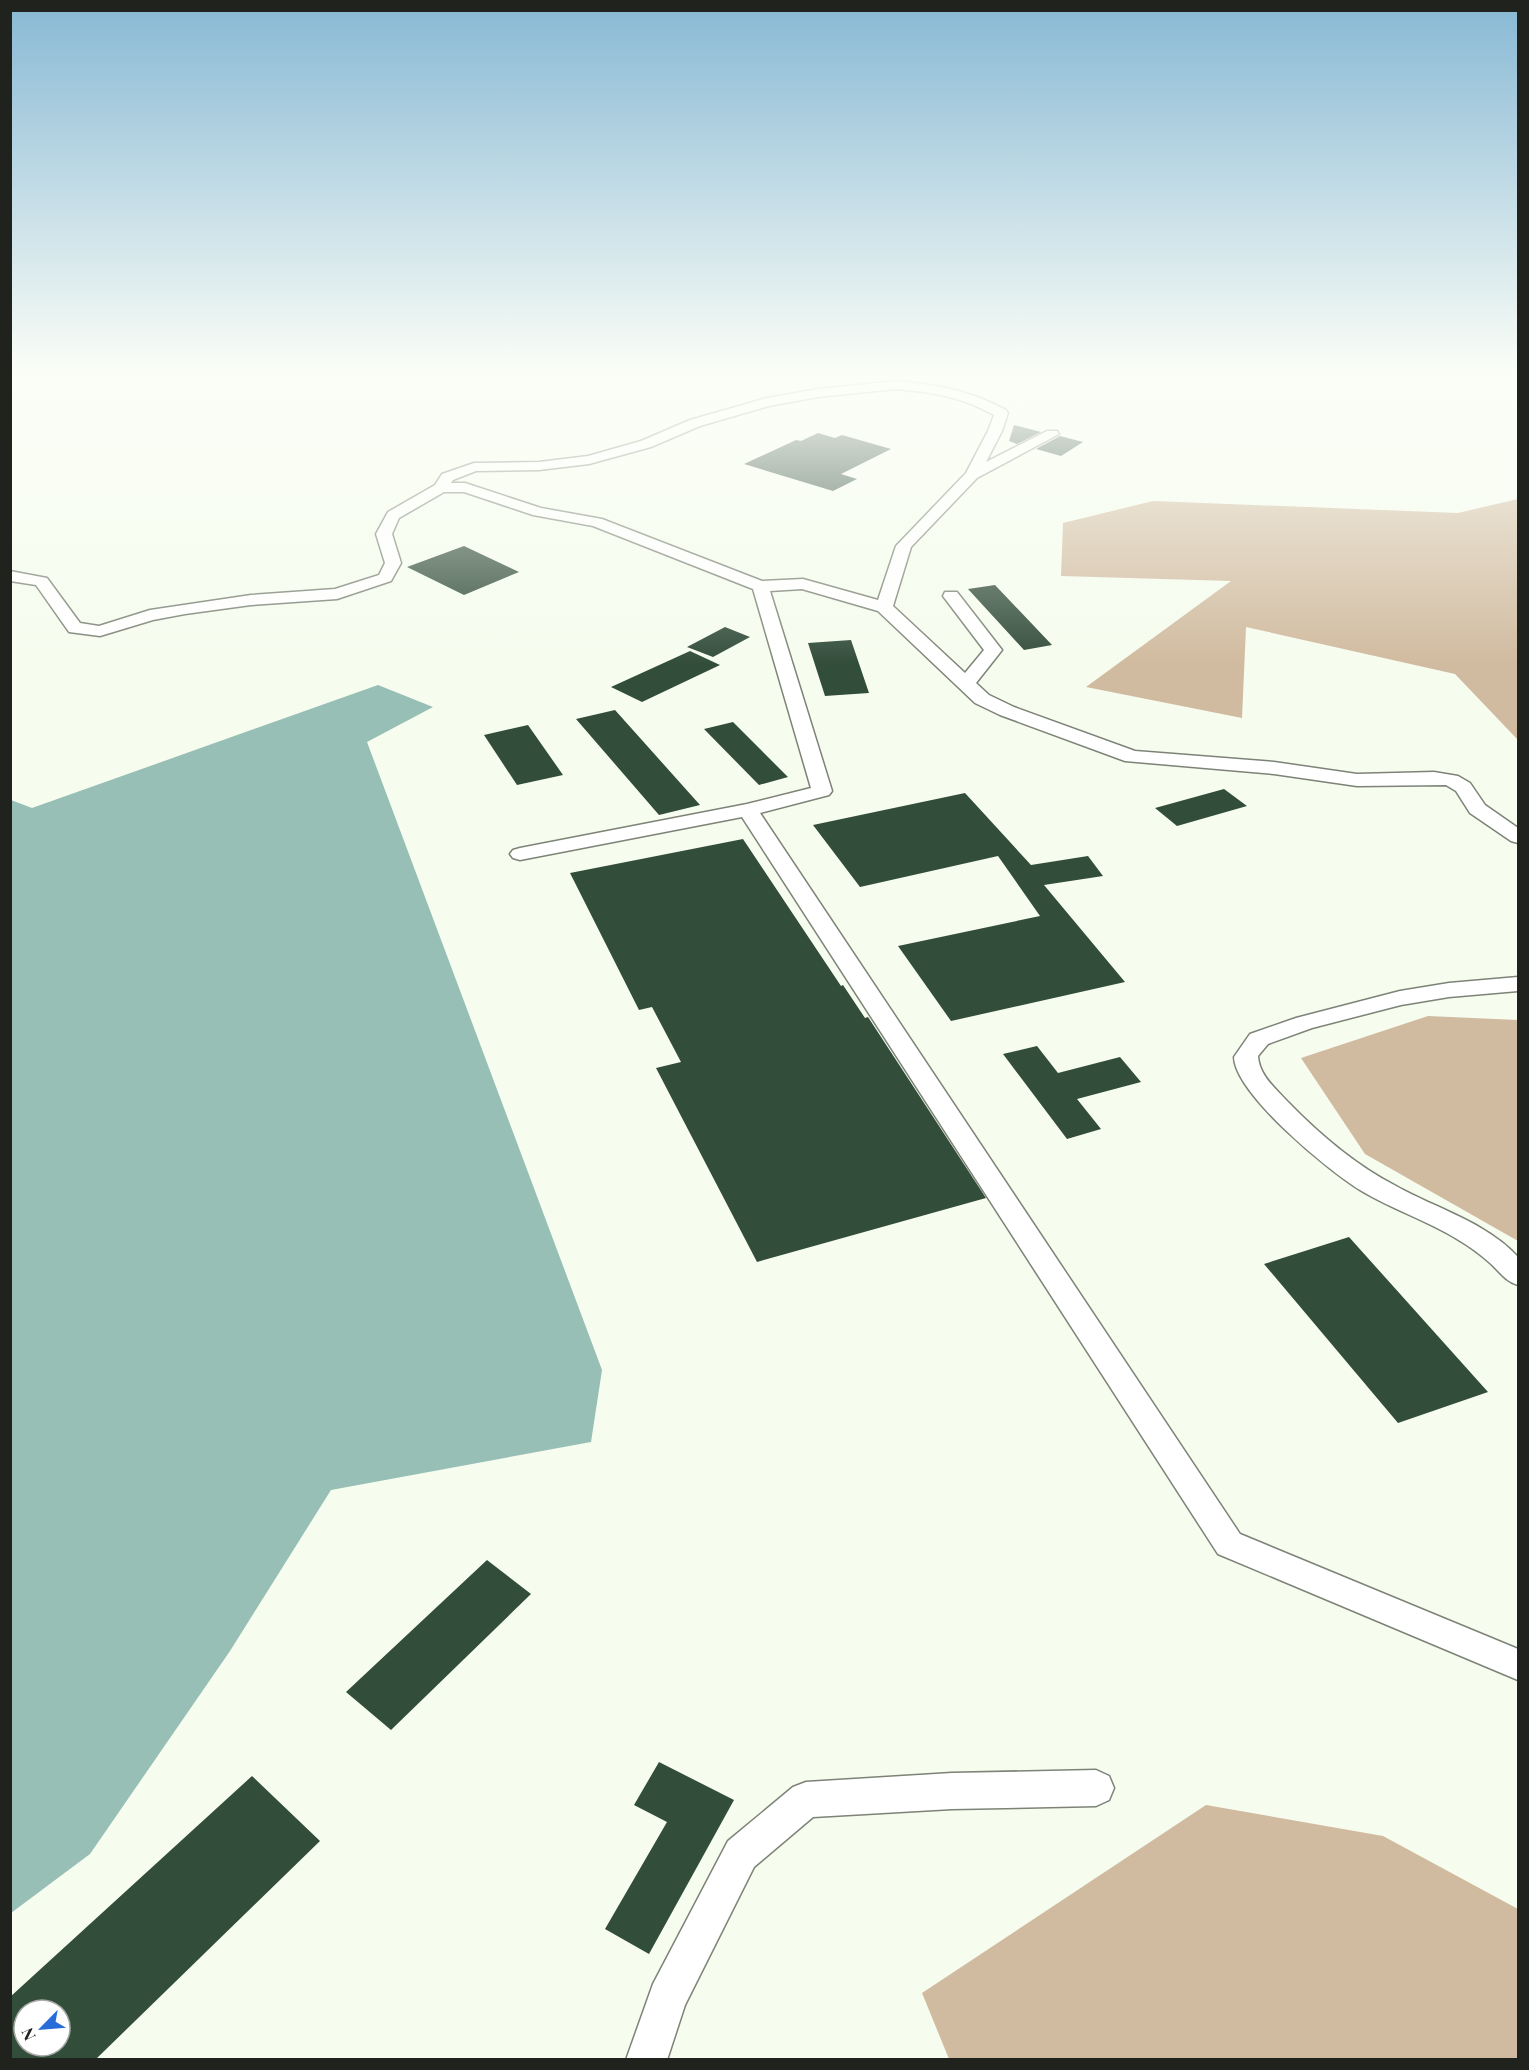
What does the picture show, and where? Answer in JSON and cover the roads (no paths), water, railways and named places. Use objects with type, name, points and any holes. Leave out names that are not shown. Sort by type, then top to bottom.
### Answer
[{"type":"street","points":[[441,488],[447,477],[462,472]]},
{"type":"street","points":[[884,607],[904,546],[974,472]]},
{"type":"street","points":[[972,475],[979,472]]},
{"type":"street","points":[[10,576],[41,581],[75,628],[100,631],[150,615],[185,609],[251,600],[337,594],[385,578],[393,563],[384,534],[393,514],[441,488],[465,487],[538,512],[597,522],[760,586],[803,584],[884,607],[964,685],[982,699],[1006,711],[1131,757],[1274,768],[1357,780],[1434,778],[1451,780],[1463,787],[1477,809],[1518,837]]},
{"type":"street","points":[[520,854],[748,810],[822,791],[760,586]]},
{"type":"street","points":[[951,596],[993,650],[964,685]]},
{"type":"street","points":[[748,810],[1229,1544],[1518,1665]]},
{"type":"street","points":[[1518,984],[1449,990],[1400,998],[1304,1023],[1259,1039],[1245,1055],[1246,1067],[1279,1108],[1367,1182],[1468,1232],[1505,1257],[1518,1275]]},
{"type":"street","points":[[646,2060],[667,1998],[741,1854],[806,1800],[952,1791],[1096,1788]]},
{"type":"water","points":[[378,685],[433,707],[367,742],[602,1370],[591,1442],[331,1490],[230,1651],[90,1854],[11,1913],[11,800],[32,808]]}]
